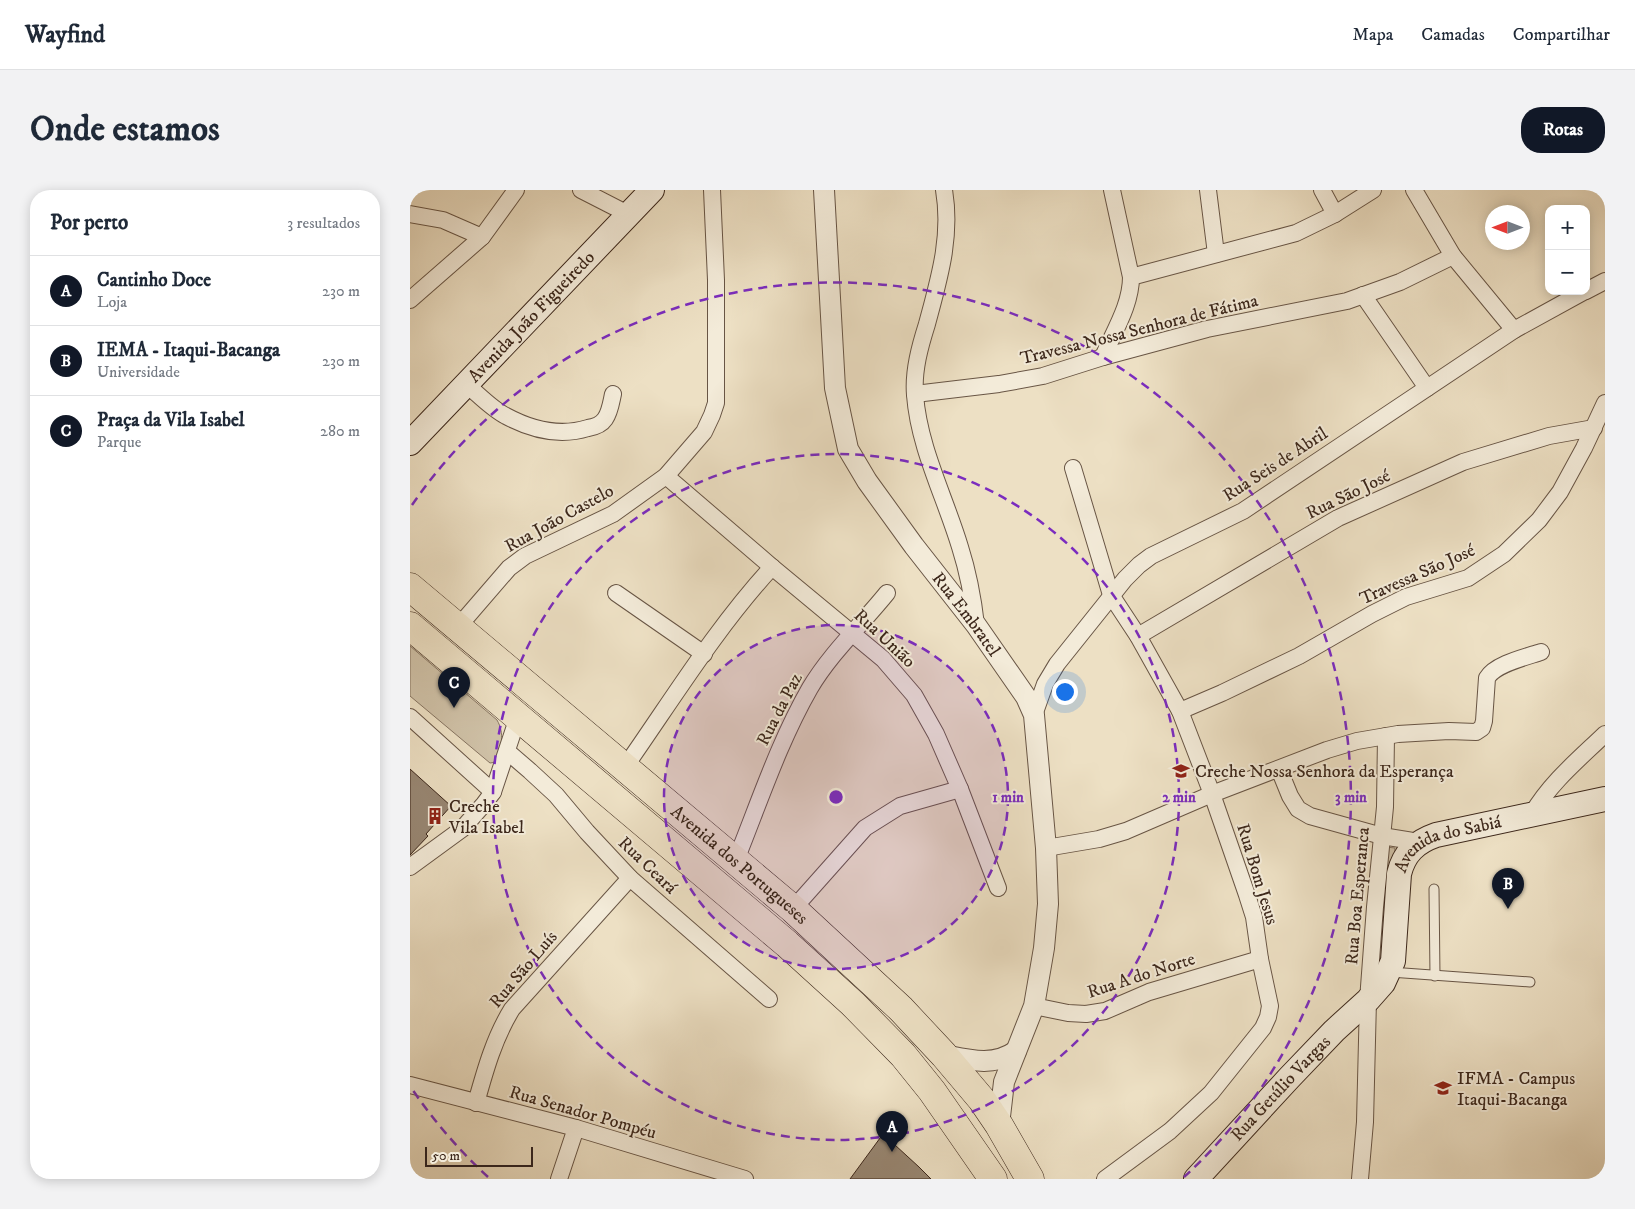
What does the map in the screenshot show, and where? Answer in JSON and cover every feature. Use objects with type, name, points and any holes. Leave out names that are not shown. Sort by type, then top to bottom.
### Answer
[{"type":"highway","name":"Avenida dos Portugueses","points":[[410,587],[736,860],[793,909],[901,1009],[962,1075],[999,1125],[1030,1179]]},
{"type":"highway","name":"Avenida dos Portugueses","points":[[410,626],[787,944],[853,1004],[903,1055],[932,1091],[992,1179]]},
{"type":"highway","points":[[569,760],[604,778],[672,837],[678,840],[684,838],[687,835],[691,822]]},
{"type":"main road","name":"Avenida João Figueiredo","points":[[410,443],[652,190]]},
{"type":"main road","name":"Avenida do Sabiá","points":[[1368,1000],[1383,983],[1393,961],[1399,874],[1406,856],[1419,842],[1436,835],[1605,799]]},
{"type":"main road","name":"Rua Getúlio Vargas","points":[[1196,1179],[1312,1053],[1368,1000]]},
{"type":"street","points":[[410,300],[482,237],[516,190]]},
{"type":"street","points":[[581,190],[628,214]]},
{"type":"street","name":"Rua João Castelo","points":[[458,627],[509,568],[525,556],[613,514],[666,476],[704,432],[716,402],[716,280],[712,190]]},
{"type":"street","name":"Rua Embratel","points":[[824,190],[835,388],[848,449],[867,481],[914,546],[976,625],[1026,697],[1034,715],[1046,848],[1048,904],[1044,948],[1034,1006],[1004,1082],[999,1125]]},
{"type":"street","points":[[944,190],[947,211],[945,246],[940,275],[920,350],[914,394],[920,426],[939,490],[960,546],[973,594],[976,625]]},
{"type":"street","points":[[1103,356],[1131,289],[1131,277],[1112,190]]},
{"type":"street","points":[[1208,190],[1216,254]]},
{"type":"street","points":[[1322,190],[1335,214]]},
{"type":"street","points":[[1131,277],[1296,233],[1335,214],[1373,190]]},
{"type":"street","points":[[1414,190],[1453,256],[1514,330]]},
{"type":"street","points":[[410,214],[443,220],[482,237]]},
{"type":"street","name":"Travessa Nossa Senhora de Fátima","points":[[914,394],[999,384],[1043,376],[1103,356],[1207,329],[1347,301],[1400,282],[1453,256]]},
{"type":"street","name":"Rua Seis de Abril","points":[[1590,289],[1605,281]]},
{"type":"street","points":[[1363,295],[1428,388]]},
{"type":"street","name":"Rua Seis de Abril","points":[[1034,715],[1045,684],[1057,664],[1111,596],[1139,565],[1151,556],[1243,511],[1514,330],[1579,295]]},
{"type":"street","points":[[467,385],[504,415],[524,425],[546,431],[564,433],[577,432],[596,426],[604,421],[610,410],[613,394]]},
{"type":"street","name":"Travessa São José","points":[[1180,711],[1299,656],[1372,614],[1406,597],[1468,578],[1504,554],[1539,520],[1560,492],[1594,428],[1605,402]]},
{"type":"street","name":"Rua São José","points":[[1138,636],[1338,518],[1463,462],[1549,436],[1594,428]]},
{"type":"street","name":"Rua Bom Jesus","points":[[1073,468],[1111,596],[1138,636],[1180,711],[1212,794],[1254,917],[1260,959],[1270,1006],[1263,1028],[1211,1093],[1170,1131],[1105,1179]]},
{"type":"street","name":"Rua União","points":[[666,476],[883,659],[914,695],[936,734],[960,789],[998,888]]},
{"type":"street","points":[[625,768],[704,654],[745,599],[772,567]]},
{"type":"street","points":[[616,593],[704,654]]},
{"type":"street","name":"Rua da Paz","points":[[736,860],[786,735],[810,688],[824,668],[888,593]]},
{"type":"street","points":[[1046,848],[1126,831],[1212,794],[1350,743],[1386,736],[1476,732],[1482,728],[1484,721],[1486,678],[1490,673],[1541,652]]},
{"type":"street","points":[[410,867],[462,829],[493,792],[508,752],[518,717]]},
{"type":"street","points":[[410,718],[493,792]]},
{"type":"street","points":[[1532,814],[1544,795],[1554,784],[1605,734]]},
{"type":"street","name":"Rua Boa Esperanca","points":[[1360,1179],[1365,1122],[1368,1000],[1385,807],[1386,736]]},
{"type":"street","name":"Rua Ceará","points":[[508,752],[556,795],[630,878],[769,999]]},
{"type":"street","points":[[1279,769],[1290,796],[1298,809],[1310,816],[1382,836],[1419,842]]},
{"type":"street","points":[[793,909],[865,828],[900,806],[960,789]]},
{"type":"street","name":"Rua São Luís","points":[[476,1103],[491,1055],[503,1024],[512,1009],[630,878]]},
{"type":"street","name":"Rua A do Norte","points":[[1034,1006],[1068,1013],[1086,1014],[1105,1011],[1149,992],[1260,959]]},
{"type":"street","points":[[944,1055],[972,1061],[991,1061],[1008,1057],[1016,1051]]},
{"type":"street","name":"Rua Senador Pompéu","points":[[410,1085],[576,1128],[745,1179]]},
{"type":"street","points":[[559,1179],[576,1128]]},
{"type":"lane","points":[[1434,889],[1435,976]]},
{"type":"lane","points":[[1389,972],[1530,982]]},
{"type":"shaded area","points":[[410,646],[497,720],[502,735],[497,762],[490,763],[410,696]]},
{"type":"shaded area","points":[[1386,847],[1395,848],[1385,962],[1378,972]]},
{"type":"building","name":"Creche Vila Isabel","points":[[410,769],[451,806],[426,834],[428,836],[410,855]]},
{"type":"building","points":[[883,1134],[919,1167],[931,1179],[850,1179]]},
{"type":"place","name":"Praça da Vila Isabel","points":[[454,708]]},
{"type":"place","name":"Creche Nossa Senhora da Esperança","points":[[1181,771]]},
{"type":"place","name":"Creche Vila Isabel","points":[[435,816]]},
{"type":"place","name":"IEMA - Itaqui-Bacanga","points":[[1508,909]]},
{"type":"place","name":"IFMA - Campus Itaqui-Bacanga","points":[[1443,1088]]},
{"type":"place","name":"Cantinho Doce","points":[[892,1152]]}]
